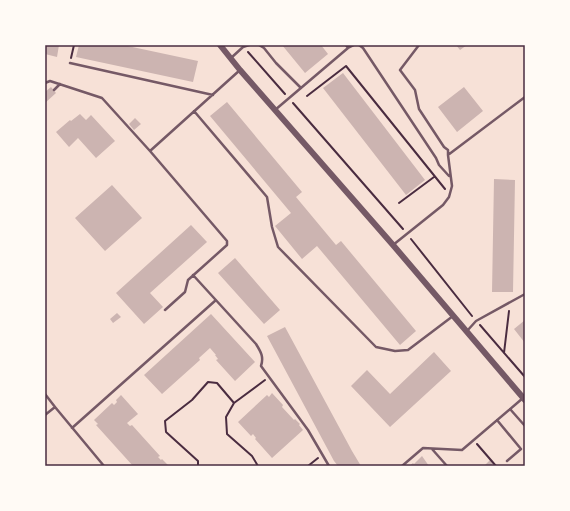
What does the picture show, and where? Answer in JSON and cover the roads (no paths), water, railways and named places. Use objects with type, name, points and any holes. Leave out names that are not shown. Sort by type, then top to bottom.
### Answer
[{"type":"street","points":[[220,45],[524,399]]},
{"type":"lane","points":[[231,58],[243,47],[249,45]]},
{"type":"lane","points":[[259,45],[264,48],[276,63],[301,88]]},
{"type":"lane","points":[[275,110],[290,99],[347,46],[354,45]]},
{"type":"lane","points":[[359,45],[363,48],[376,67],[436,158],[439,165],[450,177]]},
{"type":"lane","points":[[393,245],[443,205],[449,197],[452,186],[448,150],[444,147],[419,109],[415,90],[400,70],[418,45]]},
{"type":"lane","points":[[70,63],[213,95]]},
{"type":"lane","points":[[150,151],[240,70]]},
{"type":"lane","points":[[45,83],[50,81],[102,98],[150,151],[227,241],[227,245],[187,281],[185,292],[165,310]]},
{"type":"lane","points":[[54,90],[60,84]]},
{"type":"lane","points":[[448,155],[525,97]]},
{"type":"lane","points":[[194,112],[267,198],[272,227],[278,247],[376,347],[395,351],[408,350],[453,316]]},
{"type":"lane","points":[[194,275],[256,344],[262,353],[263,360],[261,366],[308,430],[329,466]]},
{"type":"lane","points":[[466,332],[476,321],[525,294]]},
{"type":"lane","points":[[72,428],[216,300]]},
{"type":"lane","points":[[45,394],[104,466]]},
{"type":"lane","points":[[402,466],[421,449],[432,448],[462,450],[524,399]]},
{"type":"lane","points":[[45,415],[55,407]]},
{"type":"lane","points":[[510,409],[525,426]]},
{"type":"lane","points":[[497,420],[521,449],[507,462]]},
{"type":"lane","points":[[432,448],[447,466]]}]
